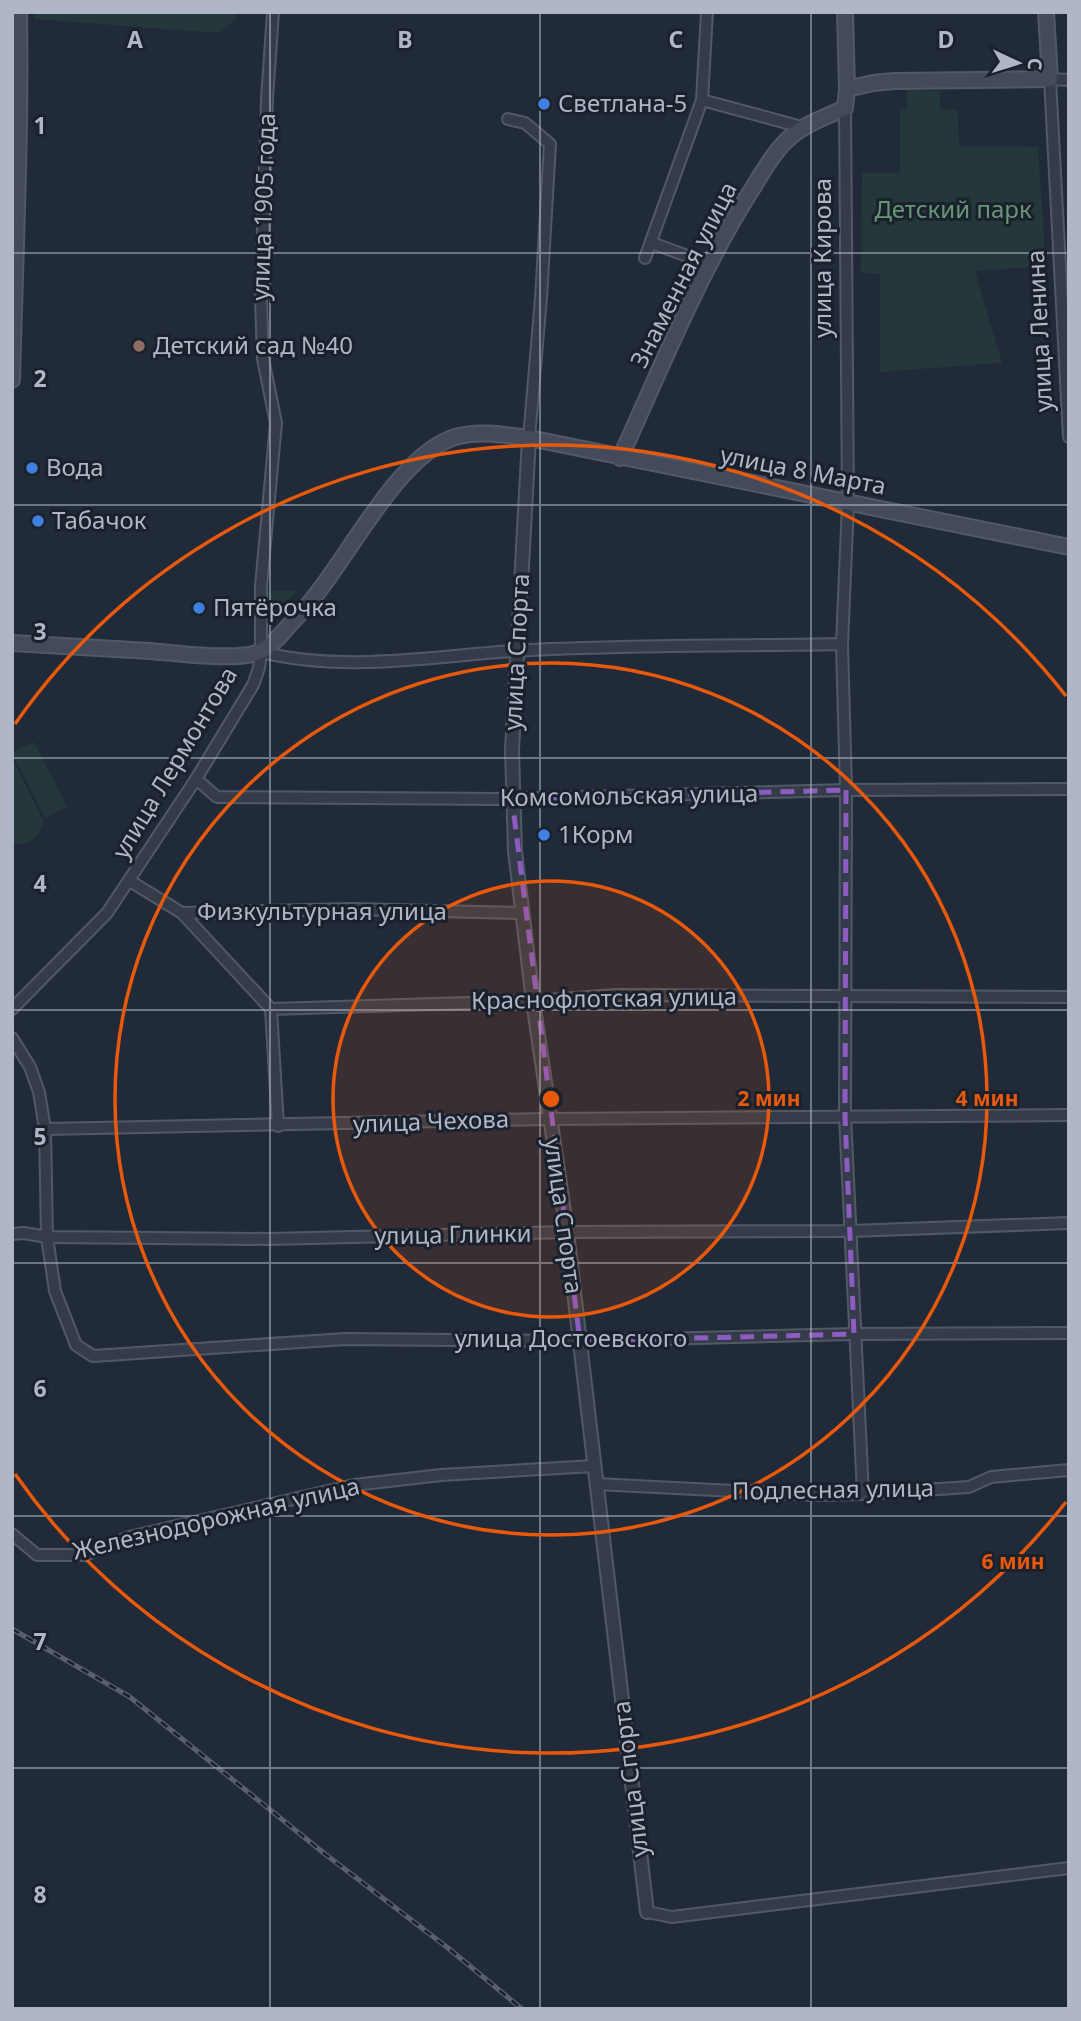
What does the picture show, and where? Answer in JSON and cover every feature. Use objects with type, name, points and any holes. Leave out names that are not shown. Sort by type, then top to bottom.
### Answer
[{"type":"main road","name":"улица Кирова","points":[[845,12],[845,108]]},
{"type":"main road","name":"улица Ленина","points":[[1046,12],[1050,79]]},
{"type":"main road","points":[[12,380],[15,226],[19,171],[17,18]]},
{"type":"main road","points":[[847,89],[894,81],[1050,79]]},
{"type":"main road","name":"Знаменная улица","points":[[620,458],[709,264],[769,162],[785,141],[802,128],[845,108]]},
{"type":"main road","name":"улица Лермонтова","points":[[261,652],[307,608],[395,484],[412,465],[435,447],[454,438],[482,433],[529,438]]},
{"type":"main road","name":"улица 8 Марта","points":[[529,438],[1069,547]]},
{"type":"main road","points":[[12,643],[220,656],[261,652]]},
{"type":"street","name":"улица 1905 года","points":[[261,652],[261,586],[276,423],[262,359],[261,300],[267,99],[273,12]]},
{"type":"street","points":[[645,258],[702,100],[707,12]]},
{"type":"street","points":[[1050,79],[1069,80]]},
{"type":"street","name":"улица Ленина","points":[[1050,79],[1069,437]]},
{"type":"street","points":[[702,100],[802,128]]},
{"type":"street","name":"улица Кирова","points":[[845,108],[848,504],[842,644],[846,790],[845,1116],[863,1494]]},
{"type":"street","name":"улица Спорта","points":[[508,119],[525,123],[550,144],[516,651],[512,799],[522,913],[567,1232],[646,1912],[673,1917],[1069,1868]]},
{"type":"street","points":[[652,243],[709,264]]},
{"type":"street","points":[[261,652],[292,659],[338,663],[516,651],[842,644]]},
{"type":"street","name":"улица Лермонтова","points":[[12,1009],[107,913],[130,881],[253,685],[261,652]]},
{"type":"street","name":"Комсомольская улица","points":[[196,779],[217,797],[512,799],[846,790],[1069,789]]},
{"type":"street","name":"Физкультурная улица","points":[[130,881],[182,913],[351,909],[522,913]]},
{"type":"street","points":[[182,913],[271,1009],[278,1126]]},
{"type":"street","name":"Краснофлотская улица","points":[[271,1009],[533,1001],[616,995],[1069,997]]},
{"type":"street","points":[[12,1038],[30,1066],[39,1092],[45,1129],[47,1237]]},
{"type":"street","name":"улица Чехова","points":[[45,1129],[550,1119],[1069,1115]]},
{"type":"street","name":"улица Глинки","points":[[12,1234],[47,1237],[269,1239],[567,1232],[851,1231],[1069,1223]]},
{"type":"street","name":"улица Достоевского","points":[[47,1237],[55,1292],[76,1345],[93,1356],[345,1339],[580,1341],[854,1334],[1069,1333]]},
{"type":"street","name":"Железнодорожная улица","points":[[12,1534],[37,1555],[85,1555],[129,1537],[354,1485],[441,1475],[594,1466]]},
{"type":"street","name":"Подлесная улица","points":[[596,1485],[812,1495],[863,1494],[969,1487],[991,1478],[1069,1470]]},
{"type":"highlighted area","points":[[846,790],[845,1116],[854,1334],[580,1341],[512,799]]},
{"type":"green space","points":[[34,12],[238,12],[236,19],[218,33],[34,19]]},
{"type":"green space","name":"Детский парк","points":[[907,90],[940,91],[940,109],[958,110],[959,146],[1038,147],[1046,266],[975,271],[1002,363],[880,372],[880,274],[861,273],[862,173],[900,173],[900,109],[907,109]]},
{"type":"green space","points":[[265,591],[297,591],[263,629]]},
{"type":"green space","points":[[34,742],[67,807],[45,818],[12,753]]},
{"type":"green space","points":[[12,757],[43,820],[40,832],[34,839],[24,844],[12,845]]},
{"type":"railway","points":[[12,1629],[130,1697],[522,2009]]},
{"type":"place","name":"Светлана-5","points":[[544,104]]},
{"type":"place","name":"Детский сад №40","points":[[139,346]]},
{"type":"place","name":"Вода","points":[[32,468]]},
{"type":"place","name":"Табачок","points":[[38,521]]},
{"type":"place","name":"Пятёрочка","points":[[199,608]]},
{"type":"place","name":"1Корм","points":[[544,835]]}]
